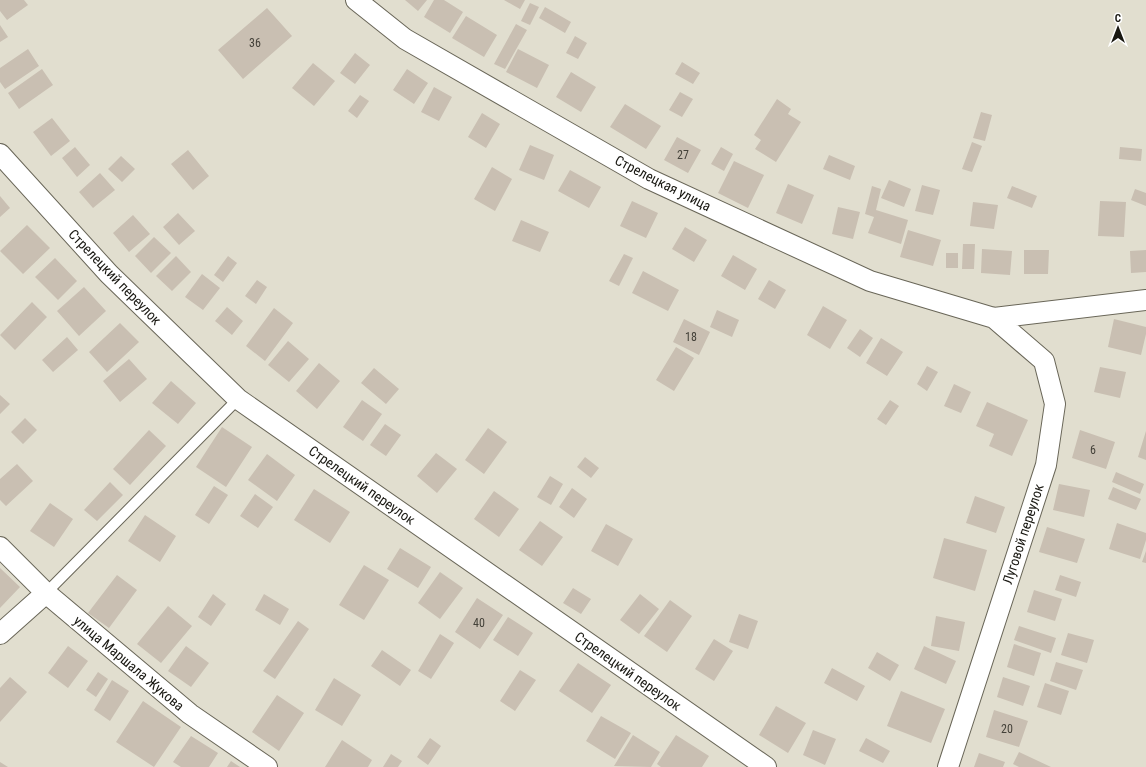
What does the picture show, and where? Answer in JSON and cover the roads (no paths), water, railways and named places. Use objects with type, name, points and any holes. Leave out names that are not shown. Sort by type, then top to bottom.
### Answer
[{"type":"street","name":"Стрелецкая улица","points":[[356,0],[405,39],[649,179],[870,281],[994,318]]},
{"type":"street","name":"Стрелецкий переулок","points":[[0,154],[109,274],[238,399],[766,767]]},
{"type":"street","points":[[994,318],[1146,300]]},
{"type":"street","name":"Луговой переулок","points":[[948,767],[1046,466],[1055,404],[1044,361],[994,318]]},
{"type":"street","name":"улица Маршала Жукова","points":[[0,547],[46,592],[190,714],[267,767]]},
{"type":"street","points":[[0,634],[46,592]]},
{"type":"lane","points":[[46,592],[238,399]]}]
